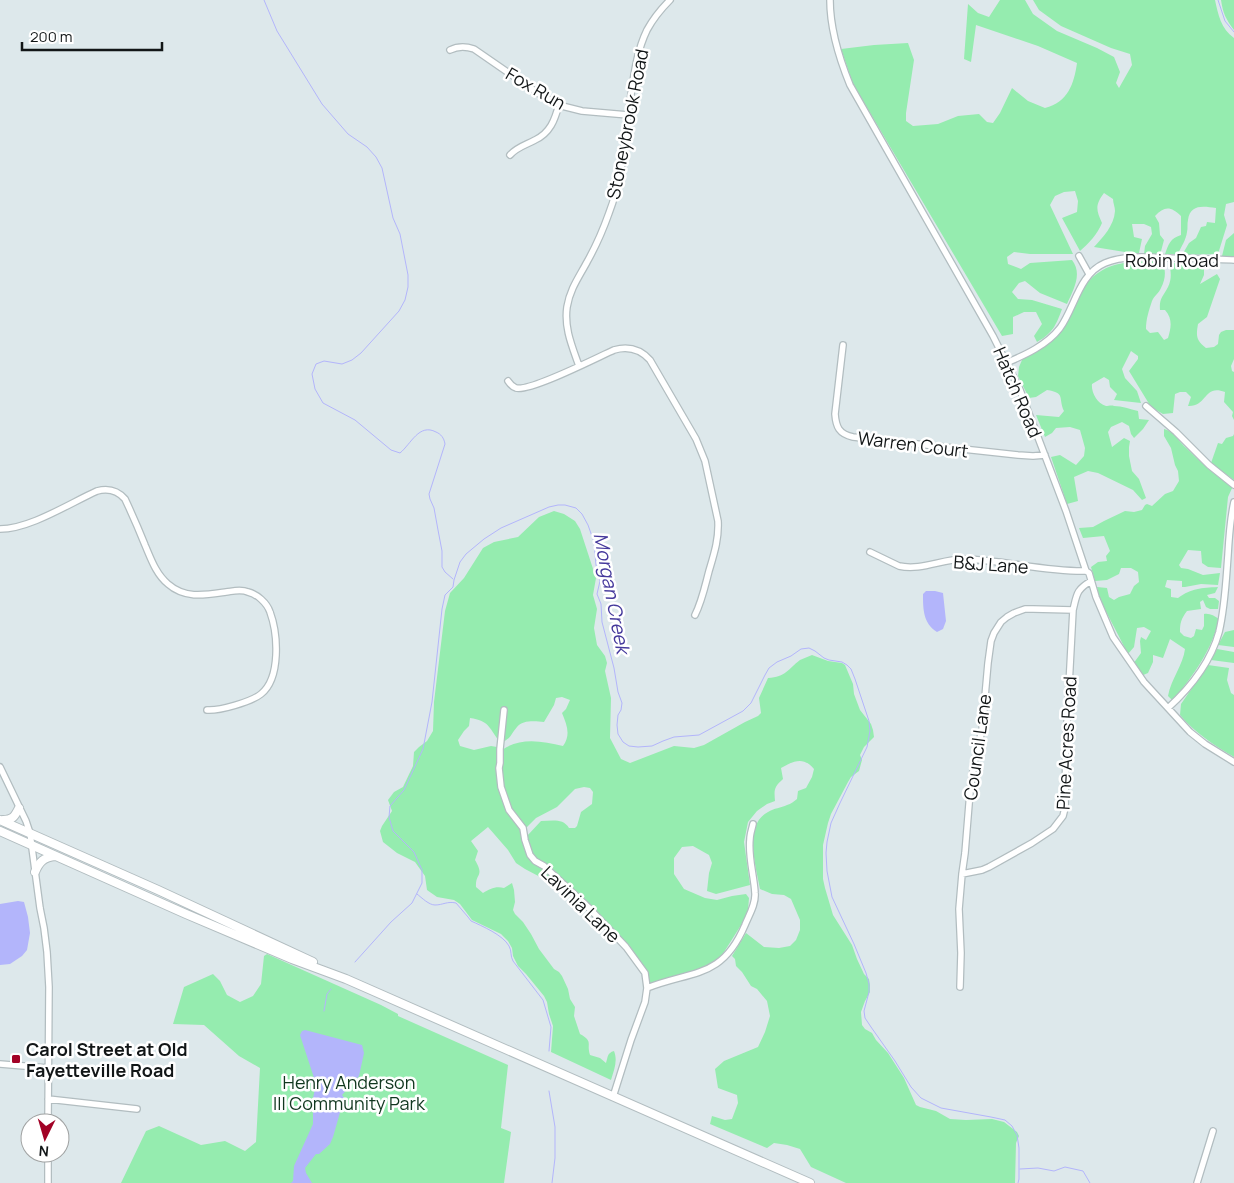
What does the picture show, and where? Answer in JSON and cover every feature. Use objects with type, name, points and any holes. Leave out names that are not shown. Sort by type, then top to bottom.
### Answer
[{"type":"highway","points":[[1,820],[10,820],[15,817],[19,808]]},
{"type":"highway","points":[[1,820],[323,966],[346,979]]},
{"type":"highway","points":[[0,831],[186,914],[292,959],[346,979],[810,1183]]},
{"type":"highway","points":[[35,872],[44,859],[56,856]]},
{"type":"street","name":"Stoneybrook Road","points":[[579,366],[567,328],[568,300],[574,284],[596,247],[609,213],[621,167],[634,69],[642,43],[654,19],[670,0]]},
{"type":"street","name":"Hatch Road","points":[[830,0],[832,28],[850,85],[993,336],[1020,390],[1066,511],[1086,571],[1089,573],[1096,597],[1113,637],[1144,682],[1190,732],[1234,762]]},
{"type":"street","name":"Fox Run","points":[[450,50],[464,47],[474,50],[545,98],[559,104],[582,111],[628,115]]},
{"type":"street","points":[[510,155],[517,149],[535,141],[546,132],[553,122],[559,104]]},
{"type":"street","points":[[1006,363],[1049,340],[1060,327],[1089,274],[1079,256]]},
{"type":"street","name":"Robin Road","points":[[1089,274],[1104,264],[1125,258],[1234,260]]},
{"type":"street","name":"Warren Court","points":[[843,345],[835,414],[836,424],[845,436],[1018,455],[1045,455]]},
{"type":"street","points":[[508,381],[510,385],[516,388],[527,388],[620,348],[631,348],[641,352],[650,360],[699,446],[705,461],[718,521],[717,544],[700,605],[695,615]]},
{"type":"street","points":[[1146,406],[1176,432],[1209,465],[1234,485]]},
{"type":"street","points":[[0,529],[27,524],[97,491],[108,489],[119,493],[125,499],[156,569],[163,580],[171,587],[183,594],[205,595],[239,590],[250,592],[259,597],[270,610],[275,636],[276,666],[274,676],[264,692],[258,697],[216,711],[207,710]]},
{"type":"street","points":[[1168,708],[1176,701],[1206,662],[1218,634],[1222,616],[1229,534],[1234,502]]},
{"type":"street","name":"B&J Lane","points":[[870,552],[904,567],[918,567],[964,559],[1060,570],[1086,571]]},
{"type":"street","points":[[1073,610],[1078,592],[1091,581]]},
{"type":"street","name":"Council Lane","points":[[960,987],[959,910],[962,874],[973,773],[982,730],[991,641],[1001,622],[1019,611],[1033,609],[1073,610]]},
{"type":"street","name":"Pine Acres Road","points":[[962,874],[989,867],[1032,843],[1053,829],[1063,816],[1065,808],[1065,759],[1073,610]]},
{"type":"street","name":"Lavinia Lane","points":[[504,710],[499,768],[501,787],[509,810],[524,828],[525,840],[530,855],[588,907],[626,947],[645,973],[647,988]]},
{"type":"street","points":[[0,767],[30,833],[46,944],[49,987],[48,1113]]},
{"type":"street","points":[[613,1096],[645,1002],[647,988],[712,968],[723,960],[744,929],[753,908],[755,896],[750,854],[750,838],[753,824]]},
{"type":"street","points":[[0,1064],[48,1068]]},
{"type":"street","points":[[48,1099],[137,1109]]},
{"type":"street","points":[[1197,1183],[1213,1131]]},
{"type":"street","points":[[48,1163],[48,1183]]},
{"type":"green space","points":[[1000,0],[1025,0],[1033,14],[1057,31],[1114,57],[1120,72],[1116,83],[1119,88],[1132,65],[1130,54],[1111,48],[1061,26],[1039,10],[1033,0],[1215,0],[1223,26],[1234,38],[1234,202],[1226,204],[1224,215],[1227,225],[1218,254],[1182,255],[1189,243],[1196,238],[1201,227],[1206,226],[1207,222],[1215,223],[1216,208],[1206,207],[1198,207],[1191,211],[1186,238],[1178,254],[1165,254],[1170,242],[1181,235],[1181,216],[1168,208],[1161,210],[1155,216],[1159,223],[1160,235],[1164,240],[1160,255],[1144,254],[1145,246],[1152,234],[1151,227],[1144,224],[1132,224],[1134,237],[1142,239],[1139,253],[1094,247],[1113,222],[1115,210],[1113,199],[1104,193],[1097,208],[1102,223],[1098,231],[1080,251],[1062,218],[1077,212],[1078,201],[1075,191],[1064,192],[1055,196],[1050,205],[1073,254],[1014,252],[1007,257],[1008,264],[1021,269],[1030,263],[1072,260],[1075,265],[1077,271],[1076,282],[1067,304],[1040,293],[1025,281],[1019,283],[1012,292],[1018,299],[1032,300],[1062,309],[1053,328],[1037,342],[1034,336],[1042,324],[1036,312],[1024,312],[1013,317],[1013,334],[1002,336],[853,84],[841,49],[908,43],[914,60],[906,121],[913,126],[938,124],[958,116],[979,114],[987,122],[993,123],[1012,88],[1028,101],[1045,108],[1053,105],[1064,97],[1072,85],[1077,63],[1038,46],[976,25],[971,62],[964,59],[968,4],[978,13],[989,17]]},
{"type":"green space","points":[[1221,0],[1234,0],[1234,30],[1225,16]]},
{"type":"green space","points":[[1234,233],[1234,256],[1222,256],[1226,240]]},
{"type":"green space","points":[[1162,261],[1165,278],[1160,290],[1152,301],[1146,329],[1150,333],[1158,332],[1164,340],[1168,338],[1170,320],[1168,313],[1165,310],[1160,310],[1160,306],[1170,281],[1169,263],[1204,264],[1204,275],[1200,284],[1217,274],[1220,279],[1207,317],[1198,324],[1197,335],[1200,343],[1206,348],[1214,347],[1218,344],[1221,332],[1234,330],[1234,359],[1231,366],[1234,372],[1234,420],[1233,412],[1224,402],[1225,392],[1218,390],[1209,393],[1199,403],[1188,406],[1191,397],[1186,392],[1175,394],[1173,413],[1163,414],[1151,407],[1129,371],[1138,359],[1138,356],[1131,351],[1122,369],[1125,378],[1137,391],[1141,403],[1114,400],[1117,394],[1110,387],[1109,380],[1104,377],[1092,384],[1092,387],[1095,397],[1103,405],[1120,406],[1138,411],[1139,419],[1149,420],[1134,438],[1129,426],[1122,422],[1111,427],[1108,432],[1112,447],[1124,438],[1130,441],[1129,456],[1132,471],[1139,479],[1146,498],[1142,500],[1133,490],[1098,473],[1088,471],[1074,477],[1078,501],[1067,504],[1051,457],[1060,455],[1076,465],[1084,456],[1085,448],[1080,430],[1070,427],[1056,428],[1045,437],[1036,415],[1059,417],[1064,411],[1060,397],[1057,393],[1047,390],[1036,397],[1029,398],[1018,376],[1019,367],[1022,360],[1049,342],[1085,285],[1102,270],[1130,262]]},
{"type":"green space","points":[[1164,429],[1172,433],[1214,473],[1233,486],[1228,497],[1221,568],[1208,567],[1202,563],[1201,551],[1188,550],[1179,565],[1181,568],[1203,575],[1220,573],[1218,585],[1201,584],[1182,587],[1182,581],[1167,580],[1165,587],[1171,589],[1171,597],[1178,598],[1197,589],[1218,587],[1215,593],[1207,595],[1209,598],[1215,598],[1219,601],[1218,609],[1210,609],[1206,607],[1203,600],[1200,602],[1201,609],[1187,611],[1182,619],[1180,632],[1184,636],[1191,638],[1194,636],[1196,629],[1202,630],[1204,614],[1210,614],[1219,619],[1212,641],[1202,661],[1172,700],[1168,696],[1185,649],[1170,639],[1163,658],[1153,655],[1153,662],[1148,673],[1141,676],[1133,664],[1141,653],[1141,637],[1146,640],[1151,631],[1144,627],[1137,628],[1134,647],[1128,654],[1099,598],[1097,587],[1107,588],[1109,597],[1114,600],[1130,594],[1134,586],[1139,582],[1138,572],[1131,568],[1121,568],[1119,574],[1107,580],[1095,581],[1091,567],[1098,562],[1107,561],[1106,556],[1110,551],[1104,536],[1083,538],[1079,528],[1093,527],[1125,511],[1134,512],[1142,510],[1145,505],[1152,506],[1165,494],[1173,491],[1179,481],[1178,471],[1171,448],[1164,436]]},
{"type":"green space","points":[[1234,434],[1234,480],[1211,463],[1218,443],[1222,444],[1226,438]]},
{"type":"green space","points":[[554,511],[564,514],[575,521],[580,529],[596,578],[593,595],[597,609],[594,628],[597,645],[605,656],[607,663],[605,671],[611,698],[610,738],[621,759],[630,763],[674,746],[694,748],[704,745],[758,716],[761,713],[759,698],[768,678],[783,674],[800,660],[812,655],[845,665],[853,684],[854,694],[860,710],[871,724],[874,737],[864,747],[860,755],[862,760],[859,771],[851,777],[831,814],[823,845],[823,879],[833,915],[852,945],[864,974],[869,979],[870,992],[861,1012],[862,1025],[872,1033],[888,1053],[904,1078],[916,1105],[936,1111],[950,1119],[992,1119],[1004,1122],[1017,1132],[1019,1136],[1016,1143],[1015,1183],[846,1183],[811,1167],[800,1149],[774,1143],[767,1148],[710,1124],[712,1116],[725,1120],[732,1119],[738,1103],[737,1095],[718,1088],[715,1069],[724,1061],[758,1047],[770,1016],[767,1001],[757,989],[751,986],[736,966],[735,959],[732,956],[746,933],[764,947],[779,948],[790,946],[796,940],[800,930],[800,920],[791,899],[784,895],[772,894],[760,889],[754,858],[753,836],[760,818],[770,811],[785,806],[797,799],[798,791],[806,788],[814,769],[806,762],[798,761],[781,768],[783,779],[775,789],[775,801],[757,811],[748,822],[744,842],[750,885],[716,894],[707,891],[712,863],[709,855],[693,846],[682,847],[674,858],[674,874],[684,889],[705,898],[717,900],[746,894],[749,898],[748,911],[719,960],[708,967],[649,985],[647,972],[629,945],[560,878],[532,854],[527,841],[527,836],[541,821],[560,821],[569,828],[575,828],[581,812],[592,804],[593,792],[590,788],[584,787],[575,789],[557,807],[536,818],[527,827],[524,827],[511,810],[503,786],[502,750],[516,743],[531,741],[563,746],[568,734],[562,713],[570,700],[562,697],[556,698],[544,722],[522,723],[503,742],[507,709],[502,708],[499,741],[485,723],[470,718],[469,726],[458,740],[460,746],[474,750],[491,746],[497,747],[499,787],[507,811],[521,828],[528,857],[552,879],[544,879],[516,863],[508,850],[488,827],[471,841],[478,851],[475,860],[479,869],[476,887],[483,893],[490,889],[504,888],[512,883],[515,902],[513,910],[531,934],[539,949],[554,969],[562,976],[570,999],[575,1007],[574,1016],[580,1034],[588,1041],[590,1055],[600,1058],[606,1063],[609,1054],[614,1051],[616,1062],[611,1080],[551,1052],[553,1026],[547,1002],[518,966],[508,941],[501,934],[472,920],[460,904],[454,900],[437,897],[427,890],[425,876],[415,862],[397,853],[383,842],[380,831],[392,811],[388,800],[394,792],[403,787],[413,766],[414,752],[427,741],[433,731],[434,702],[445,611],[450,593],[464,578],[483,548],[494,542],[518,537],[539,517]]},
{"type":"green space","points":[[1234,630],[1234,647],[1218,645],[1225,632]]},
{"type":"green space","points":[[1217,649],[1234,652],[1234,663],[1211,660]]},
{"type":"green space","points":[[1208,665],[1229,668],[1227,680],[1231,693],[1234,695],[1234,757],[1198,733],[1180,715],[1181,704]]},
{"type":"green space","name":"Henry Anderson III Community Park","points":[[267,954],[381,1005],[398,1014],[398,1016],[508,1065],[501,1128],[511,1132],[504,1183],[121,1183],[146,1131],[159,1126],[201,1145],[225,1141],[245,1151],[256,1142],[260,1068],[239,1056],[204,1025],[173,1024],[184,987],[213,974],[220,981],[227,995],[240,1002],[253,996],[261,984],[264,956]]},
{"type":"water","points":[[926,591],[943,593],[946,621],[943,629],[937,632],[926,620],[923,594]]},
{"type":"water","points":[[24,902],[28,917],[30,933],[27,950],[10,964],[0,965],[0,904]]},
{"type":"water","points":[[305,1030],[362,1045],[364,1053],[359,1076],[342,1095],[345,1099],[330,1144],[319,1154],[316,1154],[305,1168],[312,1183],[291,1183],[293,1181],[294,1166],[313,1124],[313,1098],[316,1084],[300,1035]]},
{"type":"waterway","name":"Morgan Creek","points":[[264,0],[277,31],[322,104],[348,134],[367,147],[376,157],[382,168],[393,218],[400,234],[408,275],[405,300],[399,311],[361,353],[352,360],[342,364],[324,361],[316,364],[312,374],[315,389],[323,403],[355,420],[391,450],[400,453],[420,432],[425,430],[436,432],[442,436],[445,444],[429,494],[434,508],[442,551],[442,567],[453,579]]},
{"type":"waterway","points":[[1218,0],[1225,21],[1234,32]]},
{"type":"waterway","name":"Morgan Creek","points":[[355,962],[391,922],[412,903],[422,883],[422,870],[414,852],[393,831],[389,817],[390,806],[404,790],[423,749],[432,702],[442,609],[445,595],[453,587],[460,562],[466,554],[484,539],[501,528],[549,507],[565,505],[576,508],[588,525],[594,542],[596,565],[600,581],[597,594],[601,604],[602,622],[622,703],[618,715],[618,734],[623,742],[629,746],[652,746],[674,737],[699,735],[743,711],[751,703],[769,668],[801,649],[809,648],[824,658],[842,662],[851,669],[869,721],[870,731],[867,747],[831,823],[826,853],[832,897],[854,944],[869,984],[864,1011],[865,1018],[911,1087],[921,1098],[941,1108],[1005,1120],[1012,1126],[1017,1135],[1019,1148],[1018,1183]]},
{"type":"waterway","points":[[417,894],[433,905],[450,902],[456,903],[471,921],[492,931],[506,942],[510,948],[513,961],[543,1000],[551,1027],[549,1051]]},
{"type":"waterway","points":[[324,1011],[327,994],[331,989]]},
{"type":"waterway","points":[[549,1091],[555,1127],[555,1158],[552,1183]]},
{"type":"waterway","points":[[1020,1169],[1038,1168],[1054,1171],[1065,1167],[1083,1171],[1090,1183]]},
{"type":"place","name":"Carol Street at Old Fayetteville Road","points":[[16,1059]]}]
